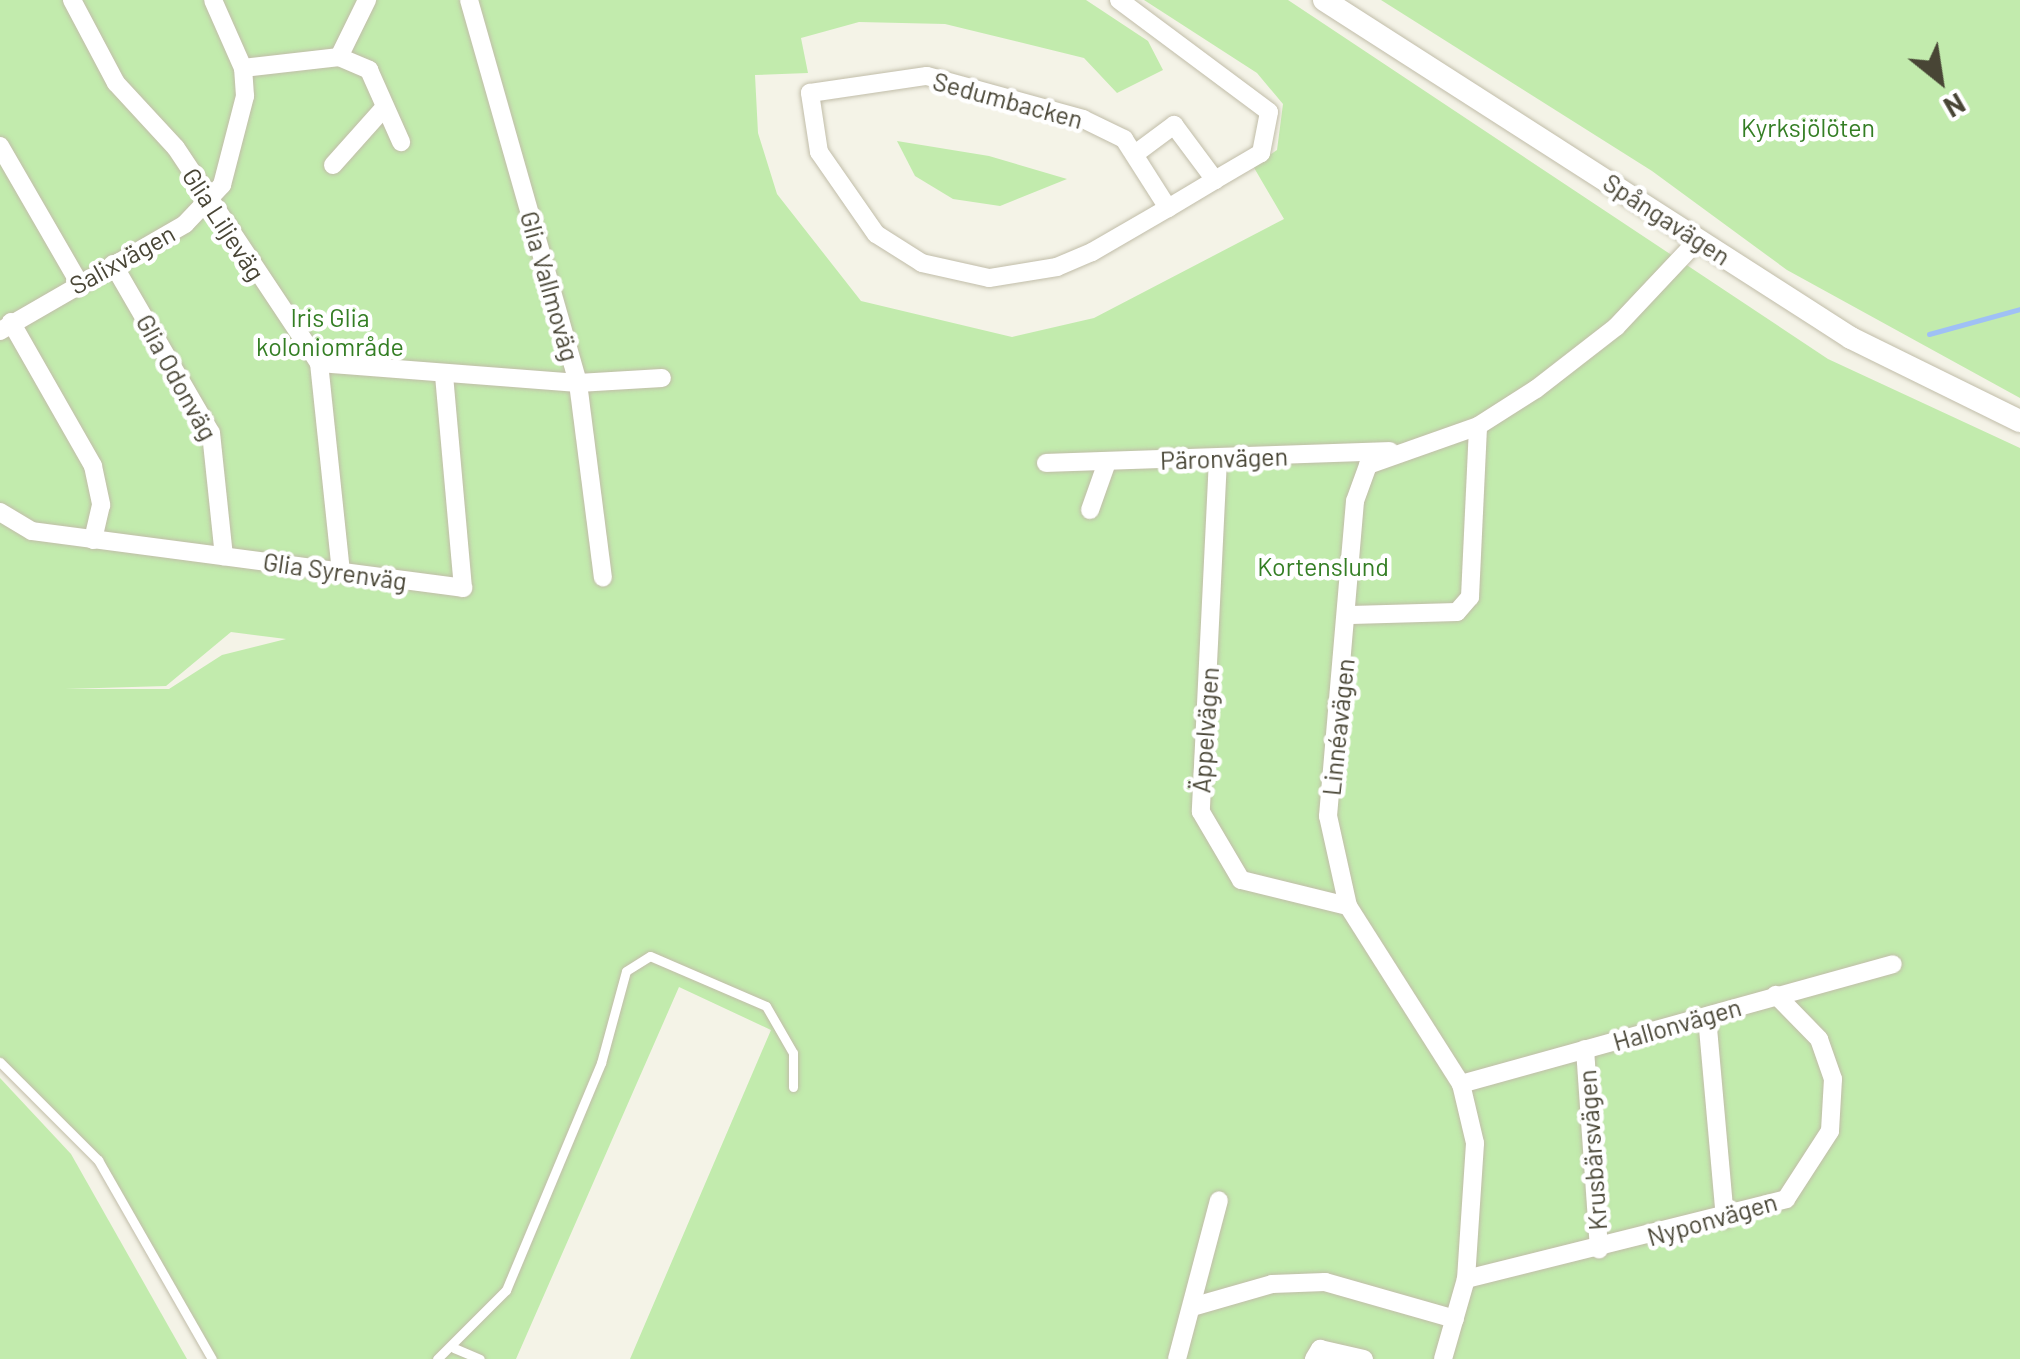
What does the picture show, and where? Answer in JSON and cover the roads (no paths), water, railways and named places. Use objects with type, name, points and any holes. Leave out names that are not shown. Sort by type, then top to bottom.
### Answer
[{"type":"street","name":"Glia Liljeväg","points":[[72,0],[116,83],[176,148],[208,203],[318,363]]},
{"type":"street","points":[[208,203],[242,129],[244,68],[213,0]]},
{"type":"street","points":[[340,57],[367,0]]},
{"type":"street","name":"Glia Vallmoväg","points":[[469,0],[578,383],[604,577]]},
{"type":"street","name":"Sedumbacken","points":[[1119,0],[1269,112],[1260,153],[1168,208],[1056,268],[989,278],[922,263],[876,234],[841,192],[819,152],[810,94],[928,76],[1106,127],[1135,154],[1168,208]]},
{"type":"street","name":"Spångavägen","points":[[1324,0],[1850,338],[2020,422]]},
{"type":"street","points":[[244,68],[340,57],[369,70],[401,142]]},
{"type":"street","points":[[333,164],[384,108]]},
{"type":"street","points":[[1135,154],[1174,125],[1215,180]]},
{"type":"street","points":[[0,146],[79,282]]},
{"type":"street","name":"Salixvägen","points":[[6,326],[208,203]]},
{"type":"street","name":"Linnéavägen","points":[[1443,1359],[1466,1279],[1475,1143],[1461,1084],[1348,906],[1328,816],[1351,614],[1355,501],[1368,465],[1478,426],[1616,327],[1699,239]]},
{"type":"street","name":"Glia Odonväg","points":[[113,264],[211,433],[224,556]]},
{"type":"street","points":[[6,326],[93,466],[101,505],[93,540]]},
{"type":"street","points":[[341,572],[318,363],[578,383],[662,378]]},
{"type":"street","name":"Glia Syrenväg","points":[[0,512],[32,530],[463,588],[444,375]]},
{"type":"street","points":[[1351,614],[1457,612],[1470,596],[1478,426]]},
{"type":"street","name":"Päronvägen","points":[[1046,463],[1403,450]]},
{"type":"street","name":"Äppelvägen","points":[[1218,459],[1201,812],[1241,880],[1348,906]]},
{"type":"street","points":[[1090,510],[1108,462]]},
{"type":"street","name":"Hallonvägen","points":[[1461,1084],[1893,964]]},
{"type":"street","name":"Nyponvägen","points":[[1466,1279],[1725,1219],[1786,1200],[1830,1131],[1833,1079],[1819,1039],[1776,996]]},
{"type":"street","points":[[1707,1017],[1725,1219]]},
{"type":"street","name":"Krusbärsvägen","points":[[1585,1049],[1599,1250]]},
{"type":"street","points":[[1177,1359],[1219,1200]]},
{"type":"street","points":[[1192,1306],[1272,1284],[1324,1282],[1454,1319]]},
{"type":"street","points":[[1317,1354],[1364,1359]]},
{"type":"lane","points":[[436,1359],[454,1348],[506,1290],[601,1064],[626,970],[650,956],[766,1006],[792,1054],[793,1087]]},
{"type":"lane","points":[[0,1062],[98,1160],[212,1359]]},
{"type":"lane","points":[[454,1348],[480,1359]]},
{"type":"waterway","points":[[1929,334],[2020,309]]},
{"type":"park label","name":"Kyrksjölöten","points":[[1808,127]]},
{"type":"park label","name":"Iris Glia koloniområde","points":[[330,332]]},
{"type":"park label","name":"Kortenslund","points":[[1323,566]]}]
